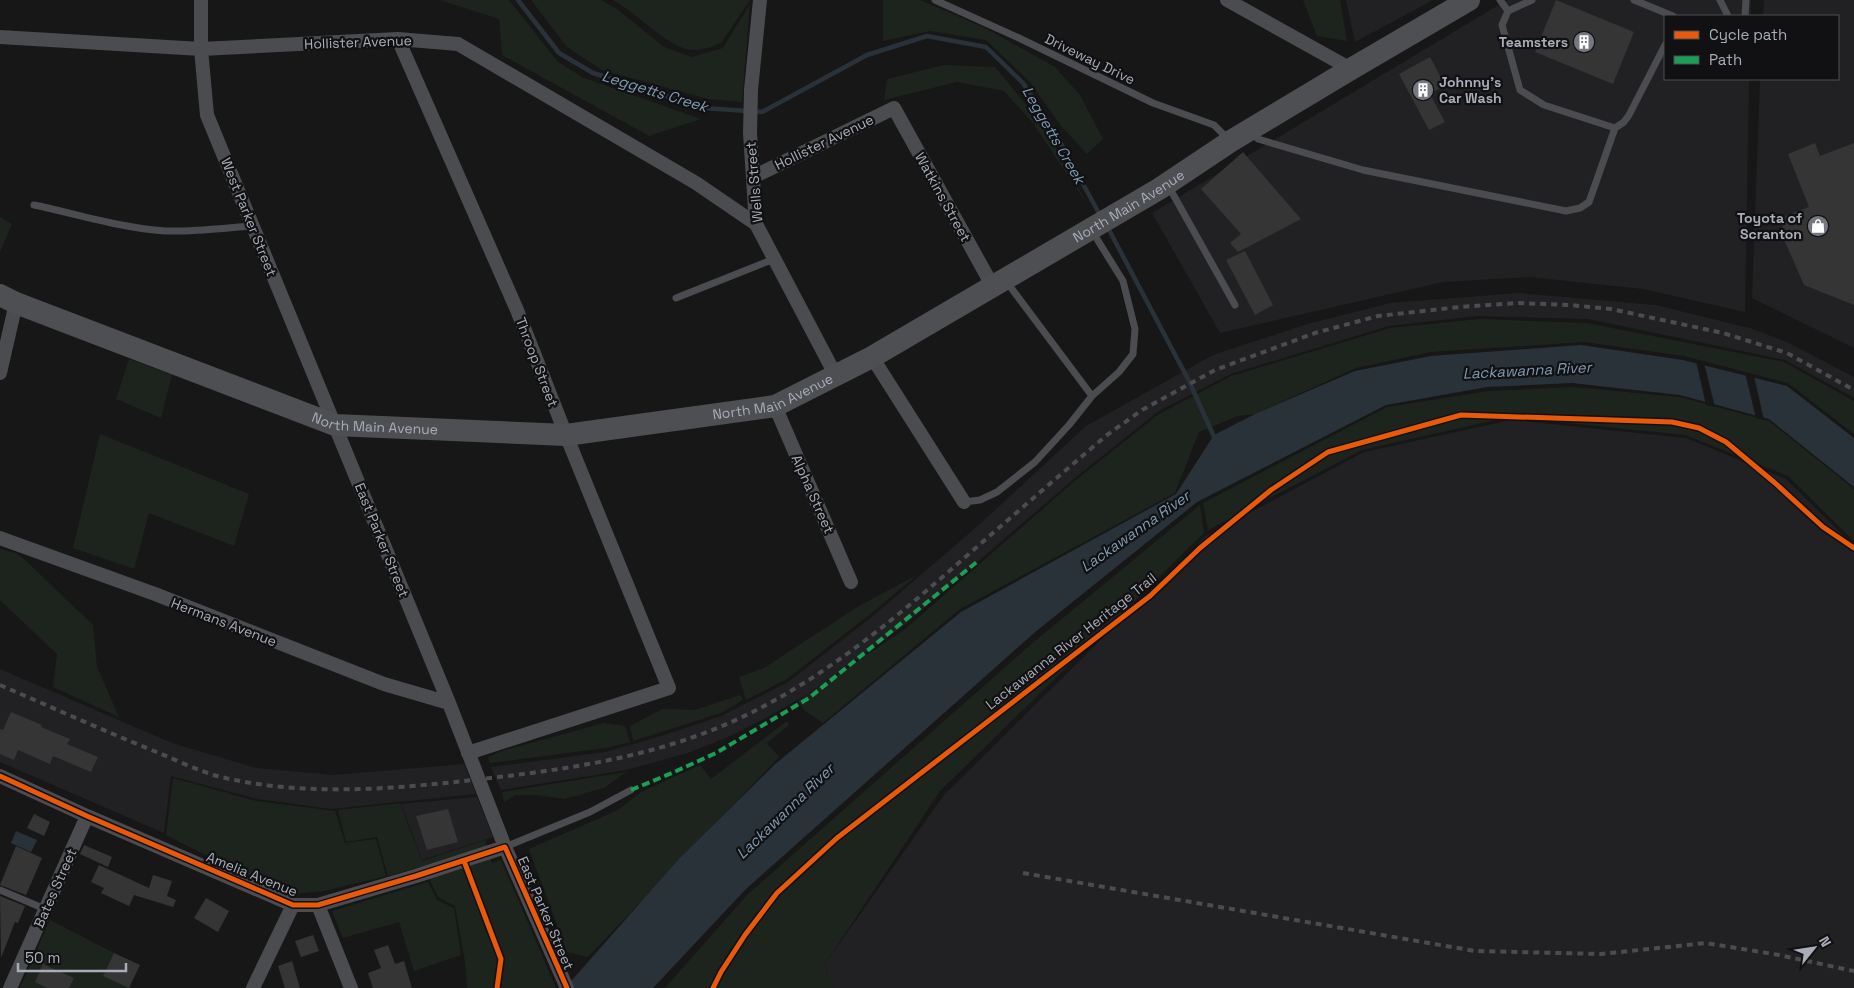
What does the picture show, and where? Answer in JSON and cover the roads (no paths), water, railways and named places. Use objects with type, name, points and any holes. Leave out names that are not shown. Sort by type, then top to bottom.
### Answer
[{"type":"main road","name":"North Main Avenue","points":[[5,300],[335,425],[566,436],[775,406],[872,357],[1093,228],[1167,184],[1240,136],[1350,69],[1466,1]]},
{"type":"street","name":"West Parker Street","points":[[201,0],[201,49],[207,115],[335,425]]},
{"type":"street","name":"Wells Street","points":[[760,0],[750,90],[750,133],[756,224],[836,376]]},
{"type":"street","points":[[1228,0],[1350,69]]},
{"type":"street","name":"Hollister Avenue","points":[[0,37],[201,49],[398,39],[458,44],[696,183],[756,224]]},
{"type":"street","name":"Throop Street","points":[[398,39],[517,310],[566,436],[669,688],[468,753]]},
{"type":"street","name":"Hollister Avenue","points":[[753,177],[894,108]]},
{"type":"street","name":"Watkins Street","points":[[894,108],[998,282]]},
{"type":"street","points":[[0,373],[5,300]]},
{"type":"street","points":[[872,357],[964,502]]},
{"type":"street","name":"Alpha Street","points":[[775,406],[851,582]]},
{"type":"street","name":"East Parker Street","points":[[335,425],[449,703],[505,847],[567,988]]},
{"type":"street","name":"Hermans Avenue","points":[[0,538],[155,594],[384,684],[449,703]]},
{"type":"street","name":"Amelia Avenue","points":[[0,776],[87,816],[293,905],[318,905],[505,847]]},
{"type":"street","name":"Bates Street","points":[[10,988],[87,816]]},
{"type":"street","points":[[253,988],[293,905]]},
{"type":"street","points":[[318,905],[351,988]]},
{"type":"lane","name":"Driveway Drive","points":[[935,0],[1153,103],[1240,136],[1258,139],[1363,170],[1566,211],[1580,208],[1589,202],[1616,128],[1624,122],[1629,114],[1664,48]]},
{"type":"lane","points":[[1500,0],[1508,10]]},
{"type":"lane","points":[[1532,0],[1508,10],[1502,25],[1520,90],[1544,104],[1616,128]]},
{"type":"lane","points":[[1634,0],[1672,15]]},
{"type":"lane","points":[[1720,0],[1728,15]]},
{"type":"lane","points":[[1745,15],[1746,0]]},
{"type":"lane","points":[[1167,184],[1235,305]]},
{"type":"lane","points":[[34,205],[135,227],[166,231],[253,226]]},
{"type":"lane","points":[[964,502],[980,500],[997,492],[1035,462],[1092,396],[1119,372],[1133,354],[1135,329],[1123,280],[1093,228]]},
{"type":"lane","points":[[676,298],[774,258]]},
{"type":"lane","points":[[998,282],[1092,396]]},
{"type":"lane","name":"Amelia Avenue","points":[[505,847],[590,812],[631,790]]},
{"type":"lane","points":[[0,890],[45,909]]},
{"type":"water","name":"Lackawanna River","points":[[1581,345],[1683,360],[1787,386],[1854,438],[1854,487],[1769,419],[1680,395],[1572,383],[1487,387],[1386,405],[1197,502],[1034,633],[746,889],[653,988],[565,988],[678,860],[774,765],[961,612],[1176,494],[1214,435],[1255,414],[1355,371],[1431,356]]},
{"type":"water","points":[[16,831],[37,840],[31,852],[11,843]]},
{"type":"waterway","name":"Leggetts Creek","points":[[518,0],[559,53],[593,73],[704,108],[762,112],[867,55],[927,36],[986,47],[1023,83],[1053,129],[1101,217]]},
{"type":"waterway","name":"Leggetts Creek","points":[[1108,228],[1189,381],[1215,439]]},
{"type":"railway","points":[[0,685],[193,768],[217,776],[247,782],[309,789],[371,789],[464,781],[565,768],[632,755],[697,736],[729,723],[795,689],[826,669],[885,625],[1107,435],[1142,410],[1215,370],[1315,333],[1378,316],[1460,307],[1518,303],[1611,309],[1723,333],[1787,353],[1854,390]]},
{"type":"railway","points":[[1023,873],[1475,951],[1601,954],[1706,943],[1779,955],[1854,971]]},
{"type":"place","name":"Teamsters","points":[[1584,42]]},
{"type":"place","name":"Johnny's Car Wash","points":[[1423,90]]},
{"type":"place","name":"Toyota of Scranton","points":[[1818,226]]}]
